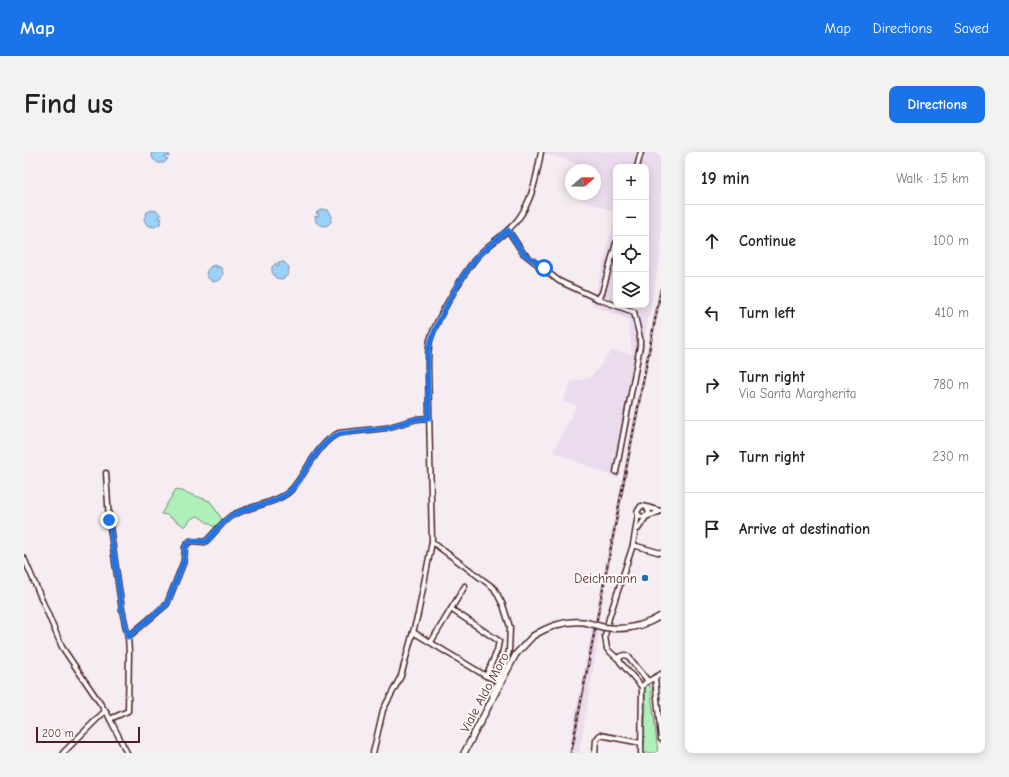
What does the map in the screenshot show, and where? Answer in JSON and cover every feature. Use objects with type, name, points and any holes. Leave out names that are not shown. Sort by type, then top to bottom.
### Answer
[{"type":"main road","name":"Viale Aldo Moro","points":[[464,753],[516,654],[533,636],[553,626],[566,622],[582,622],[610,628],[626,628],[640,626],[661,616]]},
{"type":"street","points":[[373,753],[383,710],[398,684],[414,632],[432,542],[428,353],[435,327],[468,269],[477,257],[508,230],[520,217],[533,192],[541,152]]},
{"type":"street","points":[[638,164],[641,152]]},
{"type":"street","points":[[508,230],[518,246],[530,259],[544,268],[559,281],[598,299],[634,312],[640,338],[616,472]]},
{"type":"street","points":[[598,299],[602,293],[613,254]]},
{"type":"street","points":[[128,637],[167,604],[184,561],[185,547],[190,541],[206,542],[230,517],[245,509],[285,496],[332,436],[386,428],[417,419],[429,418]]},
{"type":"street","points":[[106,473],[109,520],[122,610],[128,637],[129,652],[128,711],[110,719]]},
{"type":"street","points":[[637,532],[640,507],[661,511]]},
{"type":"street","points":[[641,753],[642,687],[619,660],[607,649],[605,636],[609,618],[637,532],[649,512],[647,508]]},
{"type":"street","points":[[638,514],[642,518],[661,511]]},
{"type":"street","points":[[432,542],[494,588],[503,605],[507,616],[510,638],[506,662],[492,694],[492,698]]},
{"type":"street","points":[[633,545],[661,553]]},
{"type":"street","points":[[24,558],[62,646],[105,710],[126,753]]},
{"type":"street","points":[[431,642],[465,586]]},
{"type":"street","points":[[451,609],[499,641],[497,651],[486,676]]},
{"type":"street","points":[[414,632],[486,676],[493,679],[500,677]]},
{"type":"street","points":[[619,660],[619,657],[622,655],[628,656],[648,681]]},
{"type":"street","points":[[642,687],[648,681],[661,674]]},
{"type":"street","points":[[486,676],[492,682],[494,689]]},
{"type":"street","points":[[655,678],[661,738]]},
{"type":"street","points":[[63,753],[105,710]]},
{"type":"street","points":[[596,753],[595,744],[598,735],[641,743]]},
{"type":"shaded area","points":[[539,152],[661,152],[661,252],[618,478],[553,452],[577,405],[563,402],[571,382],[591,377],[612,350],[632,354],[628,319],[592,305],[613,226],[613,308],[649,308],[649,164],[613,164],[613,211],[581,200],[601,200],[601,164],[578,164]]},
{"type":"shaded area","points":[[592,627],[600,629],[579,753],[568,753]]},
{"type":"green space","points":[[176,489],[210,501],[223,521],[216,528],[198,516],[192,518],[185,527],[167,515],[161,514]]},
{"type":"green space","points":[[649,685],[653,690],[651,692],[658,753],[643,753],[646,707],[644,688]]},
{"type":"water","points":[[151,152],[169,152],[169,157],[165,156],[165,158],[168,159],[164,163],[158,163],[153,159]]},
{"type":"water","points":[[322,209],[328,210],[332,216],[331,222],[326,226],[320,225],[316,222],[315,216],[318,217],[319,215],[316,213]]},
{"type":"water","points":[[152,210],[157,211],[161,215],[158,216],[158,218],[162,218],[160,224],[154,227],[147,225],[144,219],[147,212]]},
{"type":"water","points":[[278,262],[284,262],[289,267],[288,275],[282,279],[276,278],[272,272],[272,267],[276,263],[277,266],[279,265]]},
{"type":"water","points":[[217,265],[216,268],[219,266],[222,269],[223,275],[220,280],[213,282],[208,278],[206,272],[211,266]]},
{"type":"railway","points":[[571,753],[661,289]]},
{"type":"place","name":"Deichmann","points":[[645,578]]},
{"type":"route","points":[[109,520],[122,610],[128,637],[167,604],[184,561],[183,554],[185,547],[190,541],[195,540],[206,542],[221,524],[230,517],[245,509],[285,496],[332,436],[386,428],[417,419],[429,418],[428,353],[430,339],[435,327],[468,269],[477,257],[508,230],[523,253],[544,268]]}]
